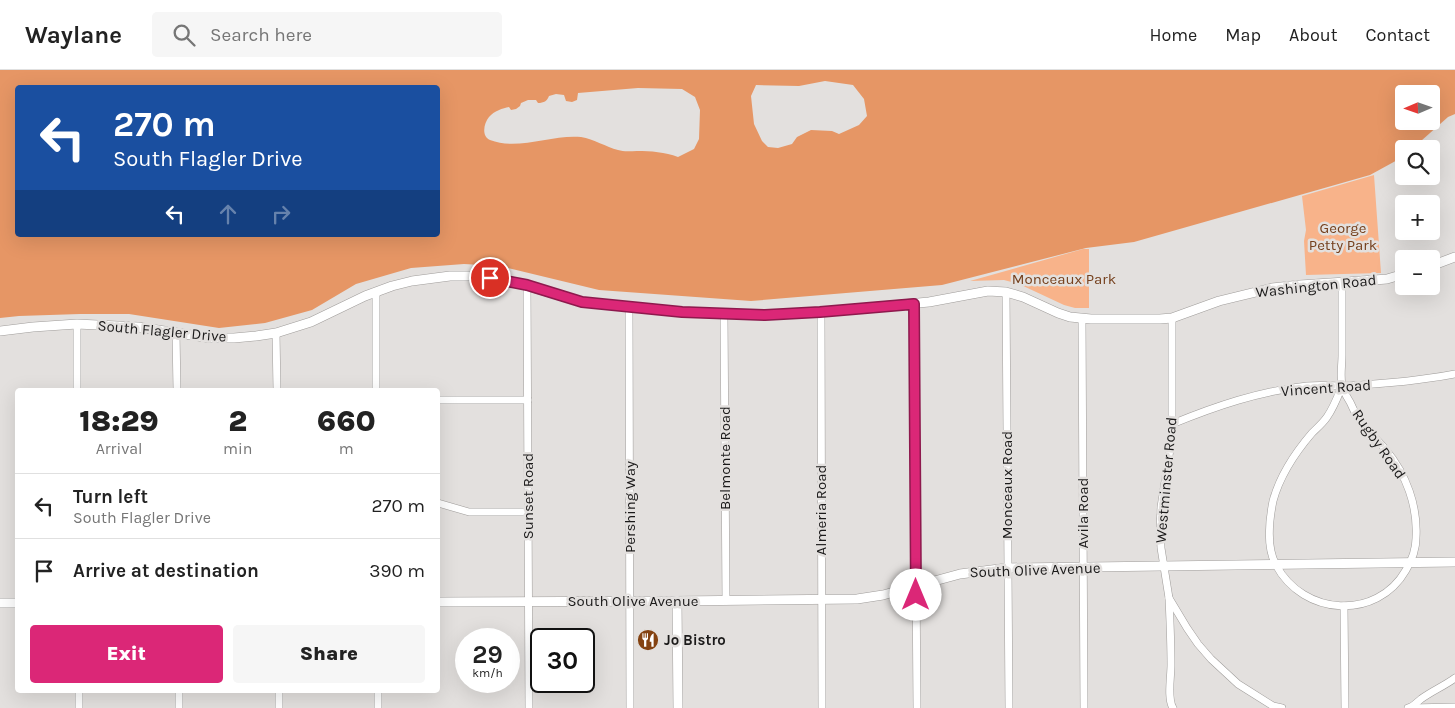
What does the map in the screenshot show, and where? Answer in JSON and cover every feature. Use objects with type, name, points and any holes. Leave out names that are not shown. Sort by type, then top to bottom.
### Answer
[{"type":"street","points":[[1440,263],[1455,257]]},
{"type":"street","name":"South Flagler Drive","points":[[0,331],[76,324],[138,328],[212,338],[234,338],[276,332],[311,322],[376,292],[412,281],[450,276],[490,278],[527,285],[582,302],[724,314],[765,315],[820,312],[914,304],[975,292],[1006,292],[1023,297],[1058,313],[1082,319]]},
{"type":"street","name":"Washington Road","points":[[1082,319],[1172,318],[1219,301],[1272,288],[1387,279],[1395,277]]},
{"type":"street","points":[[1342,283],[1342,386],[1327,418],[1296,452],[1277,486],[1270,518],[1272,552],[1276,564],[1290,582],[1307,596],[1328,604],[1344,606],[1366,602],[1386,592],[1402,577],[1410,563]]},
{"type":"street","name":"Sunset Road","points":[[527,285],[529,708]]},
{"type":"street","points":[[376,292],[376,388]]},
{"type":"street","name":"Monceaux Road","points":[[1006,292],[1009,708]]},
{"type":"street","points":[[914,304],[917,708]]},
{"type":"street","name":"Pershing Way","points":[[629,307],[630,708]]},
{"type":"street","name":"Almeria Road","points":[[820,312],[822,708]]},
{"type":"street","name":"Belmonte Road","points":[[724,314],[726,601]]},
{"type":"street","name":"Westminster Road","points":[[1172,318],[1172,424],[1171,443],[1161,506],[1160,548],[1169,598],[1198,644],[1211,659],[1238,684],[1273,706],[1282,708]]},
{"type":"street","name":"Avila Road","points":[[1082,319],[1084,708]]},
{"type":"street","points":[[76,324],[77,388]]},
{"type":"street","points":[[276,332],[277,388]]},
{"type":"street","points":[[176,333],[177,388]]},
{"type":"street","name":"Vincent Road","points":[[1172,424],[1226,403],[1307,386],[1404,382],[1455,374]]},
{"type":"street","name":"Rugby Road","points":[[1342,386],[1361,424],[1386,450],[1404,479],[1411,495],[1415,510],[1416,537],[1410,563]]},
{"type":"street","points":[[440,400],[528,400]]},
{"type":"street","points":[[440,504],[468,512],[528,512]]},
{"type":"street","name":"South Olive Avenue","points":[[440,602],[821,600],[869,598],[960,574],[1007,568],[1455,562]]},
{"type":"street","points":[[1169,598],[1170,699],[1173,708]]},
{"type":"street","points":[[678,601],[678,708]]},
{"type":"street","points":[[0,603],[15,603]]},
{"type":"street","points":[[1344,606],[1344,708]]},
{"type":"street","points":[[1409,708],[1455,678]]},
{"type":"street","points":[[79,693],[79,708]]},
{"type":"street","points":[[178,693],[179,708]]},
{"type":"street","points":[[279,693],[279,708]]},
{"type":"street","points":[[378,693],[378,708]]},
{"type":"street","points":[[1262,708],[1273,706]]},
{"type":"street","points":[[1409,708],[1455,707]]},
{"type":"green space","name":"George Petty Park","points":[[1374,175],[1381,273],[1306,275],[1304,241],[1306,230],[1302,196]]},
{"type":"green space","name":"Monceaux Park","points":[[1083,249],[1089,249],[1089,308],[1075,308],[1064,305],[1019,284],[1004,280],[970,281]]},
{"type":"shaded area","points":[[0,70],[1455,70],[1455,114],[1440,124],[1440,85],[1395,85],[1395,130],[1433,130],[1422,140],[1395,140],[1395,161],[1370,175],[1134,242],[1086,248],[942,285],[751,301],[599,290],[500,266],[464,264],[411,268],[356,284],[312,310],[265,323],[219,328],[129,314],[80,314],[0,318]],"holes":[[[825,81],[853,85],[864,99],[867,116],[859,125],[839,134],[832,131],[811,130],[797,137],[792,144],[778,148],[768,147],[762,141],[754,124],[751,96],[756,85],[799,86]],[[638,88],[682,89],[695,97],[700,110],[699,139],[694,149],[678,157],[658,152],[620,151],[581,137],[512,144],[490,140],[484,133],[487,120],[491,115],[509,107],[511,110],[516,109],[521,103],[528,100],[536,100],[538,103],[542,103],[549,96],[556,94],[564,95],[566,101],[572,102],[577,100],[578,93]]]},
{"type":"place","name":"Jo Bistro","points":[[648,640]]},
{"type":"route","points":[[490,278],[527,285],[582,302],[682,312],[765,315],[914,304],[916,595]]}]
